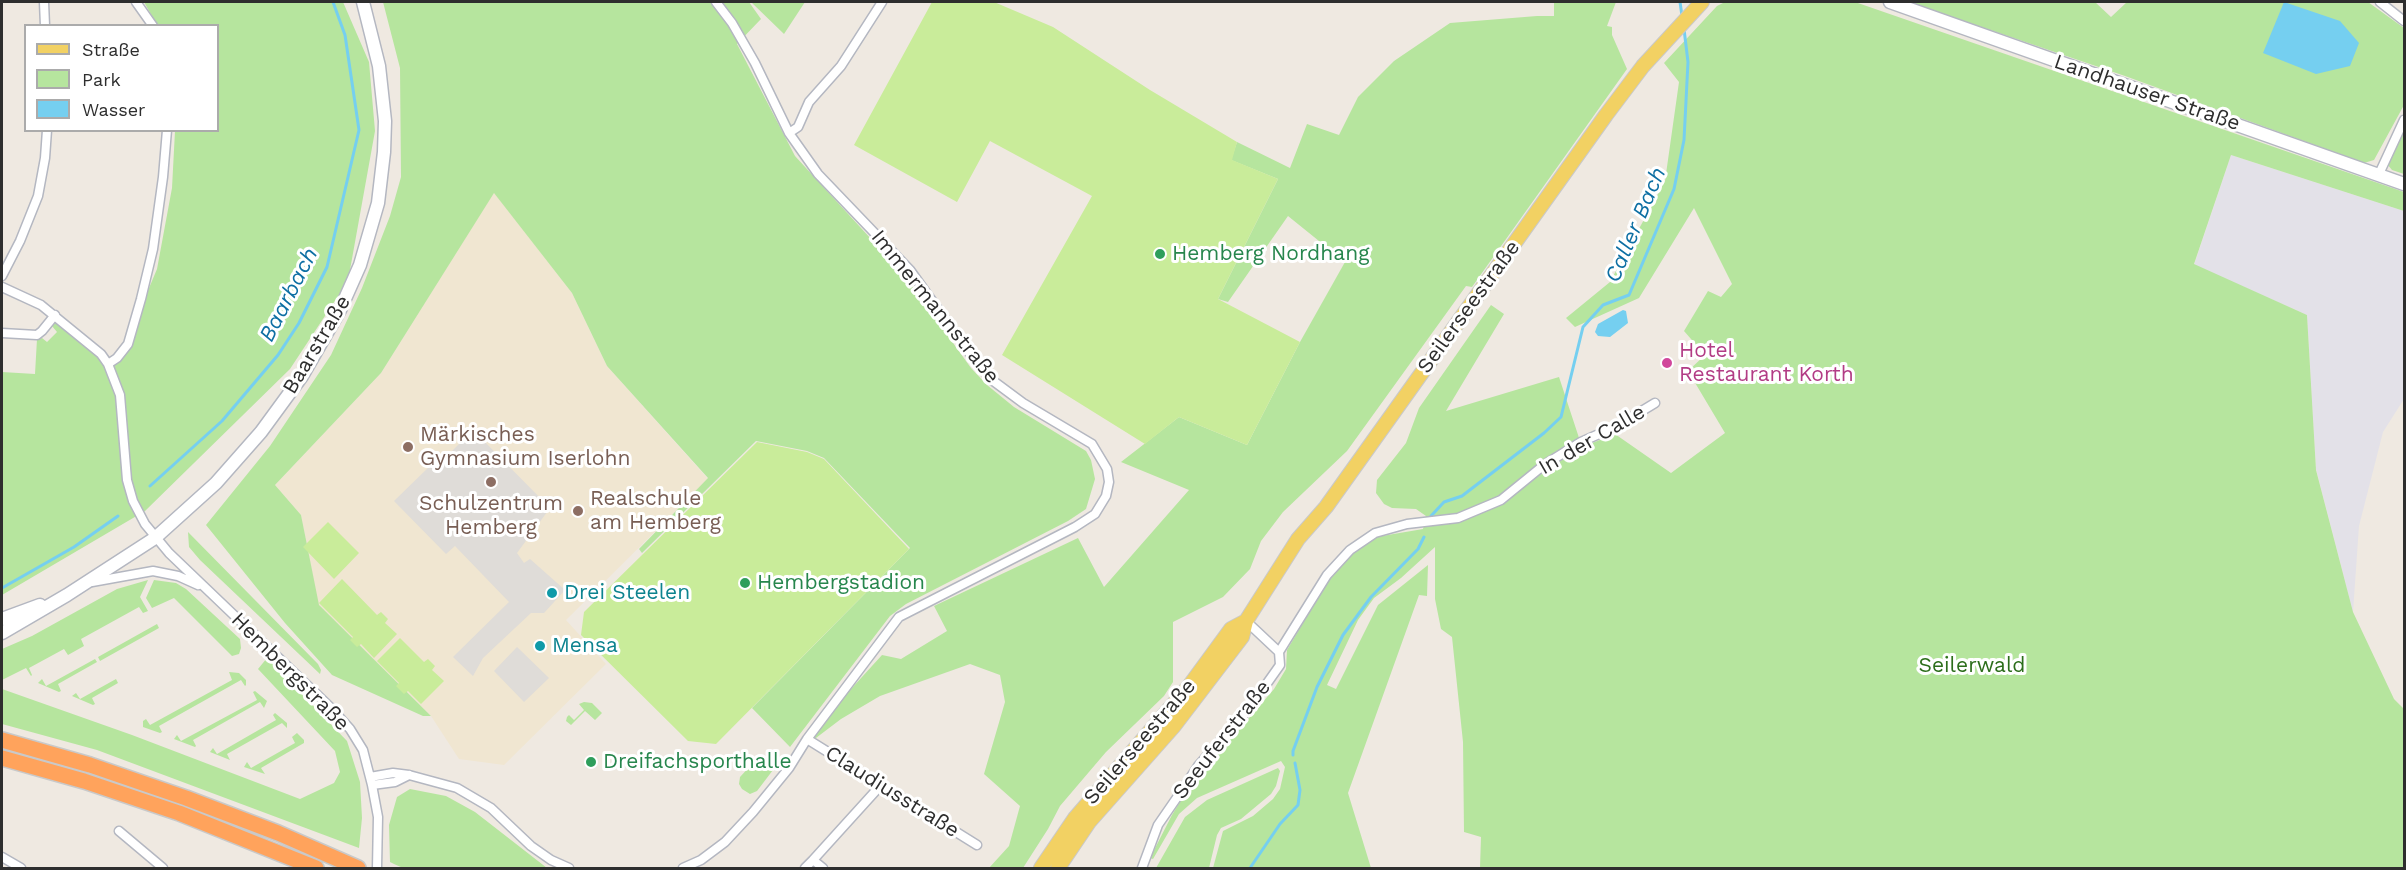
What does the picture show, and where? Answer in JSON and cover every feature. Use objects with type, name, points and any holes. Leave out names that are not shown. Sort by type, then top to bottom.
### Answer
[{"type":"highway","points":[[2,740],[90,765],[186,798],[278,833],[358,868]]},
{"type":"highway","points":[[2,758],[84,781],[179,813],[316,868]]},
{"type":"main road","name":"Baarstraße","points":[[2,633],[67,595],[155,538],[216,483],[261,432],[302,376],[340,310],[360,265],[378,202],[384,152],[385,121],[379,66],[363,2]]},
{"type":"main road","name":"Landhauser Straße","points":[[1890,2],[2404,184]]},
{"type":"main road","name":"Seilerseestraße","points":[[1058,868],[1089,822],[1174,726],[1242,637],[1246,621],[1298,539],[1326,507],[1606,115],[1697,6]]},
{"type":"main road","name":"Baarstraße","points":[[2,619],[67,595]]},
{"type":"main road","name":"Seilerseestraße","points":[[1041,868],[1075,818],[1190,685],[1231,629],[1246,621]]},
{"type":"street","points":[[44,2],[45,24]]},
{"type":"street","points":[[136,2],[152,24]]},
{"type":"street","name":"Immermannstraße","points":[[683,868],[701,860],[725,842],[789,768],[807,739],[898,617],[1075,527],[1095,514],[1106,496],[1109,482],[1107,469],[1092,444],[1007,392],[982,369],[910,270],[818,174],[789,133],[755,63],[732,23],[716,2]]},
{"type":"street","points":[[789,133],[798,127],[809,102],[841,66],[882,2]]},
{"type":"street","points":[[2380,2],[2404,21]]},
{"type":"street","points":[[2379,174],[2404,120]]},
{"type":"street","points":[[2,276],[20,241],[35,203],[44,167],[47,132]]},
{"type":"street","points":[[2,287],[41,305],[96,350],[108,364],[117,358],[128,344],[153,249],[167,132]]},
{"type":"street","points":[[2,333],[37,334],[54,315]]},
{"type":"street","name":"Hembergstraße","points":[[108,364],[120,395],[127,480],[140,517],[155,538],[350,729],[363,750],[371,781],[378,818],[377,868]]},
{"type":"street","name":"In der Calle","points":[[1279,652],[1327,575],[1350,550],[1375,533],[1407,524],[1458,518],[1501,500],[1544,465],[1581,442],[1617,426],[1655,403]]},
{"type":"street","name":"Hembergstraße","points":[[84,584],[153,571],[178,576],[204,587]]},
{"type":"street","points":[[1246,621],[1279,652]]},
{"type":"street","name":"Seeuferstraße","points":[[1142,868],[1158,825],[1198,766],[1251,706],[1280,665],[1279,652]]},
{"type":"street","name":"Claudiusstraße","points":[[807,739],[977,844]]},
{"type":"street","points":[[371,781],[395,782],[409,775],[442,783],[472,796],[491,808],[531,846],[551,860],[569,868]]},
{"type":"street","points":[[805,868],[880,785]]},
{"type":"street","points":[[119,831],[163,868]]},
{"type":"street","points":[[2,857],[21,868]]},
{"type":"street","points":[[813,860],[823,868]]},
{"type":"shaded area","points":[[2231,155],[2404,211],[2404,399],[2383,432],[2359,526],[2353,612],[2316,469],[2307,315],[2194,265]]},
{"type":"shaded area","name":"Schulzentrum Hemberg","points":[[494,192],[572,293],[607,366],[708,479],[566,620],[606,664],[504,765],[459,759],[431,716],[318,605],[301,515],[275,485],[381,373]]},
{"type":"shaded area","points":[[473,430],[550,508],[517,553],[524,563],[530,559],[565,590],[544,613],[531,613],[483,658],[473,676],[453,657],[509,602],[455,546],[446,554],[394,501],[430,466],[434,469]]},
{"type":"shaded area","points":[[517,647],[549,678],[524,702],[494,671]]},
{"type":"green space","points":[[144,2],[343,2],[369,62],[375,131],[348,281],[290,369],[145,511],[2,595],[2,372],[35,374],[37,339],[42,338],[47,342],[57,332],[52,326],[58,321],[108,363],[126,343],[157,269],[172,188],[175,132],[219,132],[219,24],[156,24]]},
{"type":"green space","points":[[383,2],[749,2],[761,19],[737,44],[795,156],[905,276],[971,368],[987,385],[1014,407],[1086,451],[1091,460],[1095,479],[1086,509],[1068,521],[906,604],[890,616],[790,747],[752,708],[910,548],[824,458],[807,451],[756,441],[642,553],[639,549],[708,478],[607,366],[572,293],[494,193],[381,373],[275,485],[301,515],[319,605],[431,716],[423,716],[332,675],[285,623],[206,525],[270,446],[331,355],[362,288],[390,216],[401,177],[400,68]]},
{"type":"green space","points":[[751,2],[805,2],[784,34]]},
{"type":"green space","points":[[932,2],[994,2],[1053,27],[1150,90],[1237,142],[1232,160],[1278,179],[1218,299],[1300,342],[1247,445],[1179,417],[1145,444],[1002,355],[1092,196],[990,141],[957,202],[854,145]]},
{"type":"green space","points":[[1554,2],[1616,2],[1607,26],[1612,27],[1612,35],[1627,69],[1472,287],[1466,286],[1347,451],[1283,512],[1261,541],[1250,569],[1223,597],[1173,622],[1173,682],[1164,696],[1106,752],[1060,806],[1023,868],[989,868],[1009,846],[1020,806],[984,774],[1005,702],[1000,675],[970,664],[880,696],[841,719],[812,741],[831,711],[882,655],[901,659],[947,631],[934,606],[1078,538],[1104,587],[1189,490],[1121,462],[1179,417],[1247,445],[1300,342],[1345,262],[1288,216],[1228,302],[1218,299],[1278,179],[1231,160],[1237,142],[1290,168],[1307,124],[1339,135],[1358,97],[1394,61],[1450,23],[1554,16]]},
{"type":"green space","name":"Seilerwald","points":[[1725,2],[1855,2],[2404,192],[2404,211],[2231,155],[2194,264],[2307,315],[2316,470],[2353,612],[2394,699],[2404,709],[2404,868],[1480,868],[1481,837],[1464,832],[1463,742],[1452,637],[1441,629],[1435,599],[1435,547],[1401,578],[1374,598],[1358,620],[1327,685],[1336,689],[1378,605],[1428,565],[1427,596],[1419,595],[1348,793],[1371,868],[1213,868],[1223,831],[1253,816],[1273,799],[1280,789],[1285,767],[1281,761],[1197,798],[1179,814],[1153,859],[1150,858],[1189,787],[1274,689],[1286,669],[1287,650],[1329,579],[1353,553],[1376,537],[1423,529],[1426,516],[1416,509],[1392,508],[1384,504],[1376,493],[1377,480],[1406,443],[1419,408],[1491,305],[1504,314],[1446,411],[1559,377],[1582,447],[1615,434],[1671,473],[1725,433],[1688,371],[1705,355],[1684,331],[1708,291],[1721,297],[1732,284],[1694,208],[1639,298],[1575,327],[1566,318],[1610,282],[1665,181],[1679,82],[1664,63],[1717,6]]},
{"type":"green space","points":[[1908,2],[2095,2],[2111,17],[2127,2],[2368,2],[2404,28],[2404,105],[2374,160],[2364,163],[2125,76]]},
{"type":"green space","points":[[2404,128],[2404,174],[2392,170],[2387,164]]},
{"type":"green space","name":"Hembergstadion","points":[[757,442],[807,452],[824,459],[909,549],[716,744],[688,741],[581,635],[584,612]]},
{"type":"green space","points":[[328,522],[359,553],[334,579],[303,547]]},
{"type":"green space","points":[[188,532],[318,664],[320,674],[200,560],[189,547]]},
{"type":"green space","points":[[342,579],[377,615],[381,612],[388,619],[385,623],[397,634],[374,658],[361,644],[357,647],[350,640],[353,637],[319,603]]},
{"type":"green space","points":[[148,580],[140,597],[148,611],[143,613],[139,607],[81,639],[84,646],[68,655],[64,649],[29,668],[31,676],[26,668],[2,680],[2,649],[32,636],[117,589]]},
{"type":"green space","points":[[154,580],[176,583],[186,589],[240,639],[239,654],[232,656],[174,598],[152,608],[146,598]]},
{"type":"green space","points":[[157,624],[159,628],[100,661],[98,657]]},
{"type":"green space","points":[[400,638],[424,662],[428,659],[435,666],[432,670],[444,681],[421,704],[408,691],[404,694],[396,686],[399,683],[377,661]]},
{"type":"green space","points":[[267,658],[347,741],[360,782],[362,818],[359,848],[97,750],[2,724],[2,689],[132,735],[300,799],[334,783],[340,772],[335,751],[258,669]]},
{"type":"green space","points":[[95,659],[97,662],[58,684],[61,691],[59,692],[38,683],[42,679],[46,686]]},
{"type":"green space","points":[[229,672],[239,673],[246,680],[246,685],[241,680],[159,726],[162,732],[160,733],[143,727],[143,721],[146,719],[150,725],[232,680]]},
{"type":"green space","points":[[116,679],[118,683],[92,698],[95,704],[93,705],[72,696],[76,693],[80,699]]},
{"type":"green space","points":[[255,691],[267,701],[264,708],[260,702],[193,740],[195,747],[174,739],[177,735],[181,741],[257,700],[253,692]]},
{"type":"green space","points":[[592,703],[602,713],[595,720],[585,711],[571,725],[566,721],[567,717],[569,715],[574,720],[584,710],[579,704]]},
{"type":"green space","points":[[275,713],[287,723],[287,728],[282,723],[227,754],[230,760],[210,752],[213,748],[217,754],[276,720],[273,715]]},
{"type":"green space","points":[[297,733],[304,743],[261,768],[265,774],[244,767],[247,762],[251,768],[295,743],[292,737]]},
{"type":"green space","points":[[763,759],[770,763],[773,770],[757,791],[750,794],[739,784],[740,777],[752,764]]},
{"type":"green space","points":[[1278,768],[1280,771],[1276,786],[1271,794],[1241,819],[1221,828],[1217,835],[1209,868],[1156,868],[1185,817],[1207,800]]},
{"type":"green space","points":[[410,789],[446,796],[475,812],[547,868],[403,868],[390,862],[389,825],[397,797]]},
{"type":"water","points":[[2284,2],[2340,21],[2359,43],[2350,66],[2316,74],[2263,53]]},
{"type":"water","points":[[1623,310],[1626,311],[1628,323],[1610,337],[1598,336],[1595,332],[1598,324]]},
{"type":"waterway","name":"Baarbach","points":[[150,486],[222,421],[278,355],[299,323],[327,267],[359,130],[345,35],[333,2]]},
{"type":"waterway","name":"Caller Bach","points":[[1680,2],[1682,16]]},
{"type":"waterway","name":"Caller Bach","points":[[1431,516],[1444,502],[1462,496],[1544,433],[1561,417],[1583,327],[1603,305],[1629,295],[1674,189],[1684,140],[1688,62],[1684,29]]},
{"type":"waterway","name":"Baarbach","points":[[2,588],[74,547],[118,516]]},
{"type":"waterway","name":"Caller Bach","points":[[1293,755],[1317,687],[1343,635],[1371,597],[1418,549],[1424,537]]},
{"type":"waterway","name":"Caller Bach","points":[[1250,868],[1280,824],[1298,805],[1300,790],[1295,763]]},
{"type":"place","name":"Hemberg Nordhang","points":[[1160,254]]},
{"type":"place","name":"Hotel Restaurant Korth","points":[[1667,363]]},
{"type":"place","name":"Märkisches Gymnasium Iserlohn","points":[[408,447]]},
{"type":"place","name":"Schulzentrum Hemberg","points":[[491,482]]},
{"type":"place","name":"Realschule am Hemberg","points":[[578,511]]},
{"type":"place","name":"Hembergstadion","points":[[745,583]]},
{"type":"place","name":"Drei Steelen","points":[[552,593]]},
{"type":"place","name":"Mensa","points":[[540,646]]},
{"type":"place","name":"Dreifachsporthalle","points":[[591,762]]}]
